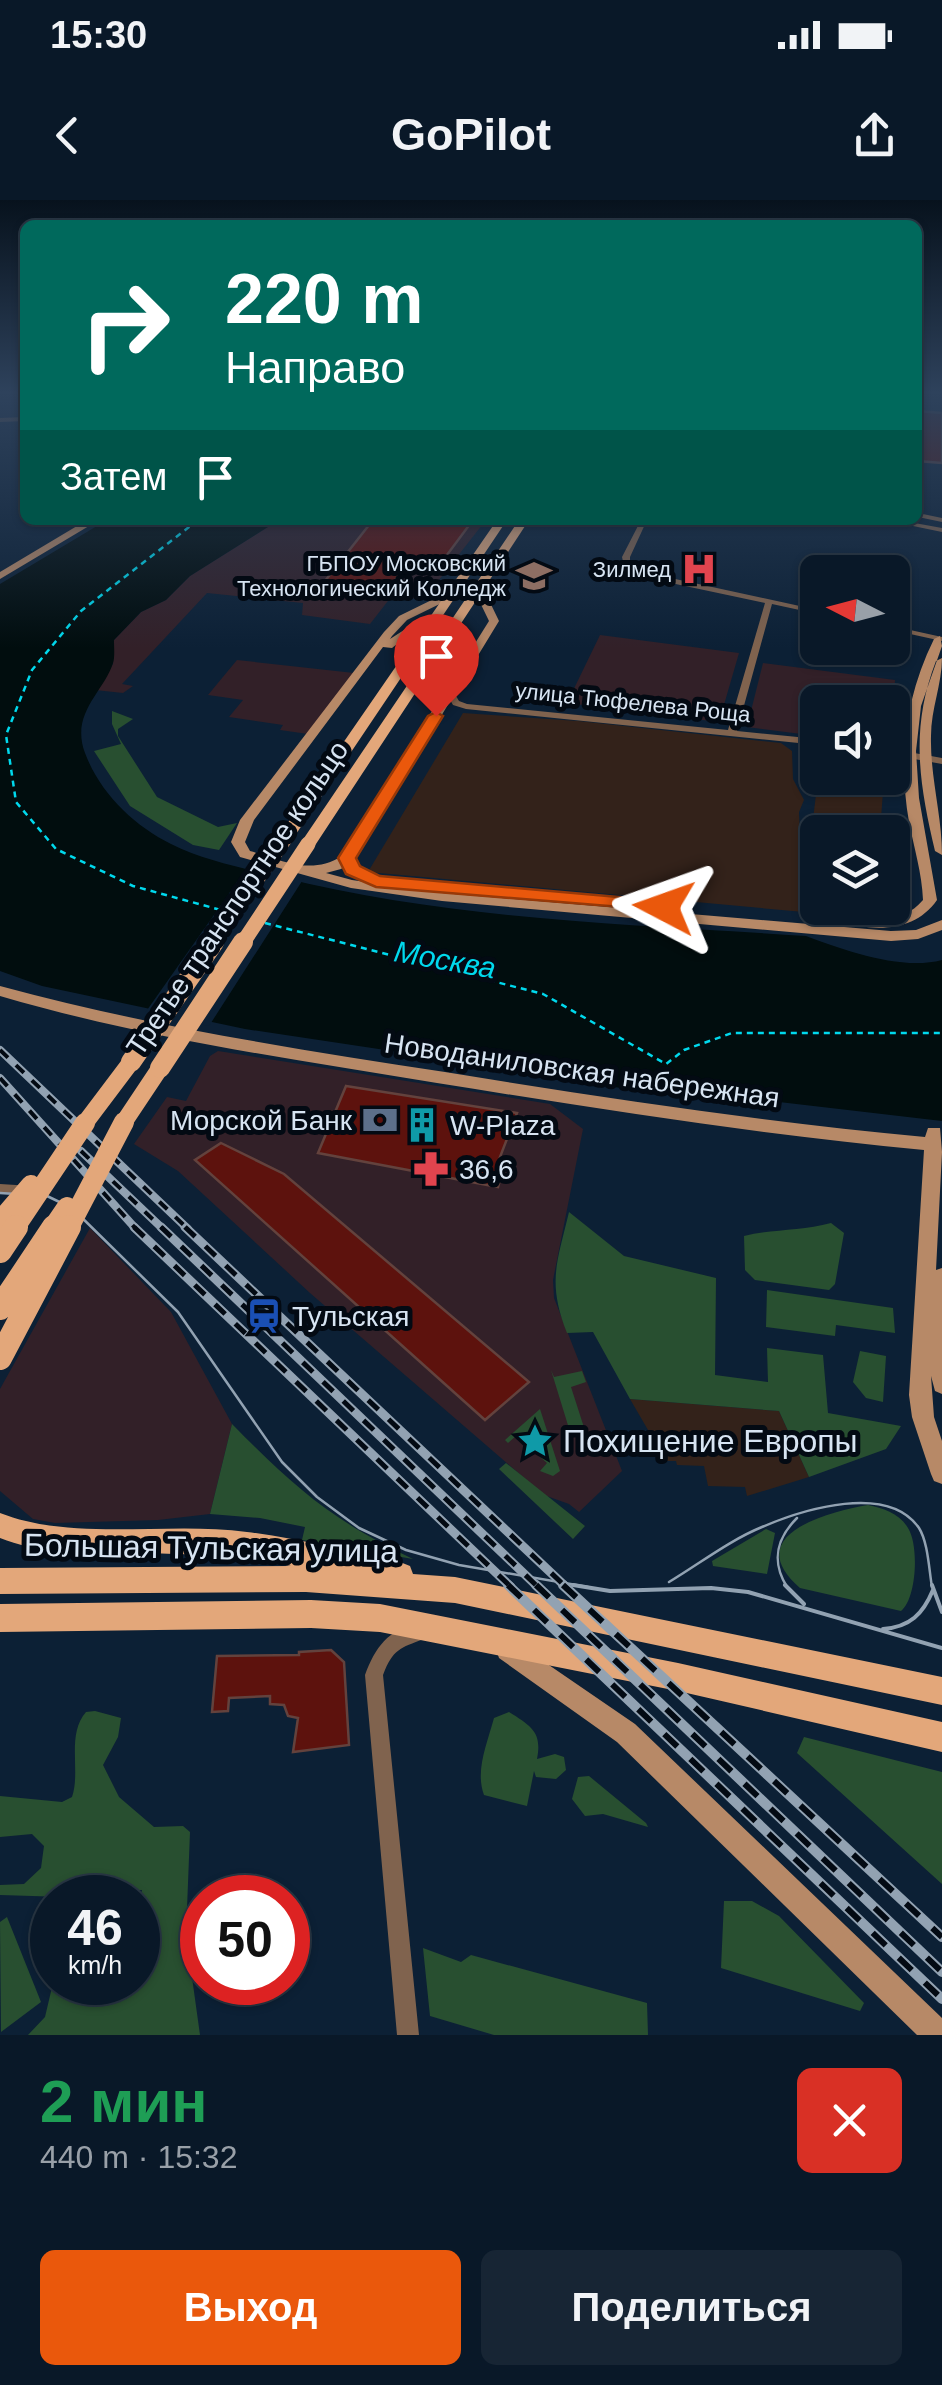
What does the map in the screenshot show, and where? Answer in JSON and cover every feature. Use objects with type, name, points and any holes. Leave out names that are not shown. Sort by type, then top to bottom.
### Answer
[{"type":"main road","points":[[0,574],[83,525]]},
{"type":"main road","name":"Третье транспортное кольцо","points":[[0,1252],[499,525]]},
{"type":"main road","name":"Третье транспортное кольцо","points":[[0,1308],[305,860],[440,644],[521,525]]},
{"type":"main road","points":[[340,868],[494,621],[478,590]]},
{"type":"main road","points":[[452,594],[403,618],[394,627],[242,829],[238,842],[245,854],[323,860],[368,880],[877,924],[908,920],[936,901],[916,756],[917,690],[941,637]]},
{"type":"main road","points":[[421,642],[408,633],[393,639],[247,837],[251,850],[501,903],[891,936],[918,934],[942,925]]},
{"type":"main road","points":[[340,868],[469,648],[467,642],[456,640],[440,644]]},
{"type":"main road","points":[[942,661],[916,756],[942,851]]},
{"type":"main road","points":[[305,860],[340,868]]},
{"type":"main road","points":[[0,982],[56,1000],[218,1036]]},
{"type":"main road","points":[[0,991],[50,1006],[218,1036]]},
{"type":"main road","name":"Новоданиловская набережная","points":[[218,1036],[583,1100],[938,1139]]},
{"type":"main road","points":[[0,1358],[124,1122]]},
{"type":"main road","points":[[0,1221],[85,1123]]},
{"type":"main road","points":[[938,1139],[920,1395],[922,1417],[942,1474]]},
{"type":"main road","points":[[942,1276],[942,1385]]},
{"type":"main road","points":[[0,1524],[18,1533],[56,1538],[246,1544],[363,1564],[455,1590]]},
{"type":"main road","name":"Большая Тульская улица","points":[[0,1581],[306,1579],[455,1590],[942,1692]]},
{"type":"main road","points":[[0,1618],[311,1614],[380,1618],[678,1677],[942,1737]]},
{"type":"main road","points":[[497,1641],[626,1733],[938,2035]]},
{"type":"street","points":[[642,525],[626,557],[631,568],[665,581],[800,608]]},
{"type":"street","points":[[914,525],[942,530]]},
{"type":"street","points":[[732,732],[769,601]]},
{"type":"street","points":[[910,631],[941,637]]},
{"type":"street","name":"улица Тюфелева Роща","points":[[450,693],[456,702],[466,706],[800,740]]},
{"type":"street","points":[[910,755],[942,761]]},
{"type":"street","points":[[0,1189],[30,1190]]},
{"type":"street","points":[[408,2035],[374,1675],[390,1644],[408,1634],[450,1632]]},
{"type":"shaded area","points":[[271,525],[482,525],[424,599],[391,597],[370,624],[302,615],[303,603],[207,593],[122,684],[133,686],[123,693],[95,690],[113,664],[114,640],[141,612],[166,600],[190,576]]},
{"type":"shaded area","points":[[600,635],[739,653],[719,722],[567,703]]},
{"type":"shaded area","points":[[237,660],[354,673],[308,734],[280,730],[283,725],[229,717],[243,700],[208,695]]},
{"type":"shaded area","points":[[763,663],[895,680],[895,685],[800,685],[800,734],[747,727]]},
{"type":"shaded area","points":[[463,713],[781,743],[792,751],[793,779],[804,800],[799,812],[800,912],[368,872]]},
{"type":"shaded area","points":[[816,795],[883,795],[881,815],[814,815]]},
{"type":"shaded area","points":[[218,1051],[550,1104],[583,1129],[553,1280],[554,1298],[622,1471],[579,1512],[544,1495],[310,1293],[178,1171],[134,1144],[167,1097],[186,1101],[210,1056]]},
{"type":"shaded area","points":[[90,1228],[171,1312],[232,1424],[210,1514],[55,1523],[33,1519],[0,1491],[0,1389]]},
{"type":"shaded area","points":[[630,1399],[779,1411],[809,1477],[747,1496],[745,1487],[708,1486],[704,1466],[666,1461]]},
{"type":"green space","points":[[112,711],[133,719],[118,729],[118,736],[157,797],[218,827],[237,823],[219,850],[193,845],[130,806],[94,751],[121,744],[112,724]]},
{"type":"green space","points":[[569,1212],[624,1256],[716,1278],[715,1375],[768,1382],[767,1348],[823,1355],[828,1413],[901,1426],[886,1449],[809,1477],[779,1411],[630,1399],[593,1332],[567,1333],[561,1315],[556,1272]]},
{"type":"green space","points":[[831,1223],[844,1233],[835,1284],[829,1290],[755,1280],[745,1270],[744,1236]]},
{"type":"green space","points":[[767,1290],[893,1308],[895,1333],[836,1325],[835,1336],[766,1327]]},
{"type":"green space","points":[[860,1351],[886,1356],[883,1402],[866,1398],[853,1382]]},
{"type":"green space","points":[[551,1370],[554,1377],[582,1371],[586,1382],[571,1387],[589,1443],[571,1435]]},
{"type":"green space","points":[[540,1409],[560,1471],[553,1476],[540,1471],[547,1463],[516,1436],[508,1443],[505,1440]]},
{"type":"green space","points":[[232,1424],[336,1516],[413,1559],[302,1540],[305,1527],[210,1514]]},
{"type":"green space","points":[[506,1463],[585,1526],[573,1539],[499,1469]]},
{"type":"green space","points":[[868,1505],[896,1515],[912,1536],[913,1584],[901,1611],[800,1588],[784,1570],[779,1554],[784,1540],[796,1529],[832,1513]]},
{"type":"green space","points":[[766,1529],[775,1533],[767,1574],[713,1566],[712,1561]]},
{"type":"green space","points":[[86,1712],[121,1718],[118,1737],[103,1765],[119,1797],[154,1827],[183,1826],[190,1832],[188,1875],[180,1875],[180,2005],[196,2005],[200,2035],[28,2035],[45,2017],[48,2005],[160,2005],[160,1875],[34,1875],[41,1868],[44,1846],[32,1834],[0,1837],[0,1796],[62,1802],[72,1797],[75,1742]]},
{"type":"green space","points":[[509,1712],[534,1731],[537,1759],[555,1754],[564,1757],[566,1770],[556,1779],[536,1777],[534,1771],[527,1806],[484,1795],[482,1786],[483,1757],[494,1718]]},
{"type":"green space","points":[[804,1737],[942,1772],[942,1884],[797,1753]]},
{"type":"green space","points":[[589,1776],[648,1827],[603,1814],[585,1816],[572,1799],[578,1777]]},
{"type":"green space","points":[[30,1878],[30,1896],[0,1895],[0,1885],[24,1884]]},
{"type":"green space","points":[[724,1901],[752,1901],[779,1916],[864,2003],[860,2011],[721,1968]]},
{"type":"green space","points":[[7,1917],[30,1974],[30,2005],[37,2005],[1,2032],[0,1922]]},
{"type":"green space","points":[[423,1948],[461,1962],[471,1955],[647,2003],[648,2035],[494,2035],[430,2016]]},
{"type":"water","name":"Москва","points":[[99,525],[271,525],[190,576],[166,600],[141,612],[114,640],[113,663],[85,715],[82,739],[91,768],[119,806],[157,836],[184,850],[225,864],[345,891],[410,903],[542,918],[806,936],[891,961],[942,960],[942,1121],[754,1099],[753,1105],[623,1082],[622,1088],[551,1079],[551,1075],[245,1029],[42,986],[0,971],[0,584]]},
{"type":"pier","points":[[249,865],[304,878],[209,1026],[145,1013]]},
{"type":"building","points":[[369,525],[469,525],[438,567],[408,564],[388,589],[325,581]]},
{"type":"building","name":"W-Plaza","points":[[346,1086],[517,1113],[500,1157],[506,1158],[498,1187],[318,1153]]},
{"type":"building","points":[[221,1143],[284,1174],[529,1382],[485,1420],[195,1160]]},
{"type":"building","points":[[331,1650],[344,1662],[349,1745],[293,1752],[298,1718],[288,1716],[284,1705],[270,1704],[270,1696],[229,1698],[228,1711],[212,1712],[217,1656],[299,1655]]},
{"type":"ferry route","points":[[192,525],[81,611],[32,670],[6,735],[16,802],[56,849],[133,886],[228,912]]},
{"type":"ferry route","points":[[265,923],[543,994],[666,1064],[684,1050],[732,1033],[942,1033]]},
{"type":"tram line","points":[[0,1193],[47,1196],[72,1208],[178,1312],[282,1462],[317,1497],[359,1528],[406,1550],[459,1565],[588,1587]]},
{"type":"tram line","points":[[669,1582],[762,1527],[800,1513],[867,1503],[905,1514],[919,1528],[932,1587]]},
{"type":"tram line","points":[[787,1587],[779,1568],[778,1551],[784,1534],[797,1518]]},
{"type":"tram line","points":[[573,1585],[610,1591],[711,1588],[748,1592],[942,1648]]},
{"type":"tram line","points":[[932,1585],[942,1612]]},
{"type":"tram line","points":[[787,1587],[804,1604]]},
{"type":"tram line","points":[[883,1629],[914,1618],[933,1590]]},
{"type":"railway","points":[[0,1050],[188,1229]]},
{"type":"railway","points":[[0,1078],[135,1228]]},
{"type":"railway","points":[[81,1151],[163,1229]]},
{"type":"railway","points":[[161,1227],[538,1587]]},
{"type":"railway","points":[[185,1227],[566,1587]]},
{"type":"railway","points":[[135,1228],[511,1587]]},
{"type":"railway","points":[[508,1585],[942,1999]]},
{"type":"railway","points":[[536,1585],[942,1972]]},
{"type":"railway","points":[[563,1585],[942,1937]]},
{"type":"place","name":"Зилмед","points":[[699,569]]},
{"type":"place","name":"ГБПОУ Московский Технологический Колледж","points":[[534,576]]},
{"type":"place","name":"Морской Банк","points":[[380,1120]]},
{"type":"place","name":"W-Plaza","points":[[422,1125]]},
{"type":"place","name":"36,6","points":[[431,1169]]},
{"type":"place","name":"Тульская","points":[[264,1316]]},
{"type":"place","name":"Похищение Европы","points":[[535,1441]]},
{"type":"route","points":[[436,716],[347,858],[352,870],[376,881],[664,907]]}]
